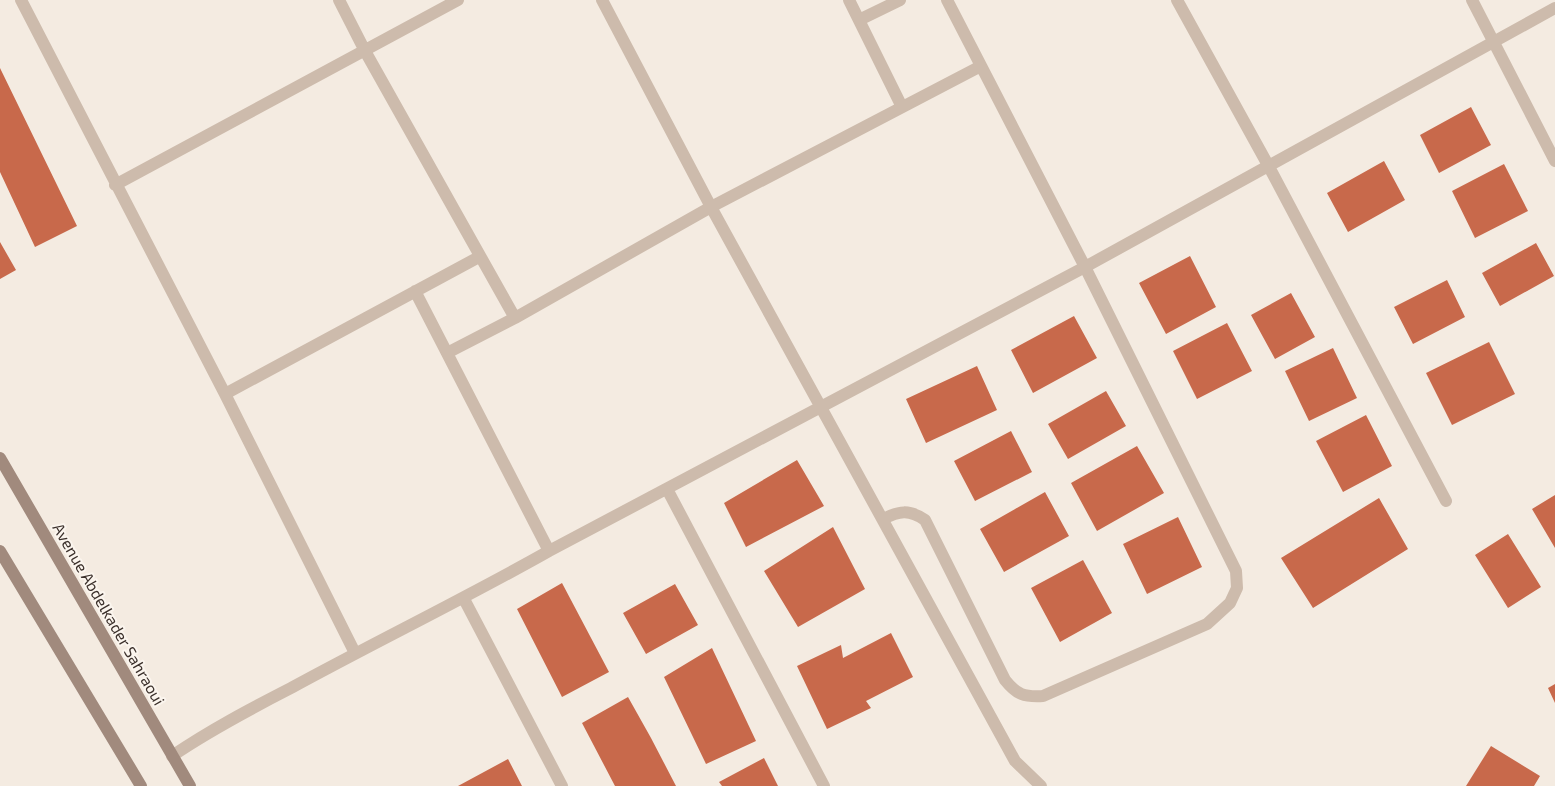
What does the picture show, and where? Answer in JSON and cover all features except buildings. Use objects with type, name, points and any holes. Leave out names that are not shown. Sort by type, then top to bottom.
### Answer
[{"type":"main road","name":"Avenue Abdelkader Sahraoui","points":[[0,458],[190,786]]},
{"type":"main road","points":[[0,551],[141,786]]},
{"type":"street","points":[[21,0],[355,653]]},
{"type":"street","points":[[339,0],[365,51],[515,318]]},
{"type":"street","points":[[115,185],[458,0]]},
{"type":"street","points":[[602,0],[711,207],[1014,761],[1041,786]]},
{"type":"street","points":[[849,0],[902,107]]},
{"type":"street","points":[[860,20],[900,0]]},
{"type":"street","points":[[883,519],[904,511],[914,513],[925,520],[1005,680],[1015,692],[1026,697],[1043,696],[1207,624],[1230,603],[1237,588],[1236,571],[1085,267],[947,0]]},
{"type":"street","points":[[1177,0],[1268,165],[1446,501]]},
{"type":"street","points":[[1472,0],[1555,161]]},
{"type":"street","points":[[172,756],[201,736],[355,653],[464,599],[549,551],[1085,267],[1555,8]]},
{"type":"street","points":[[447,353],[515,318],[711,207],[981,66]]},
{"type":"street","points":[[224,394],[479,256]]},
{"type":"street","points":[[415,291],[549,551]]},
{"type":"street","points":[[666,489],[824,786]]},
{"type":"street","points":[[464,599],[562,786]]}]
